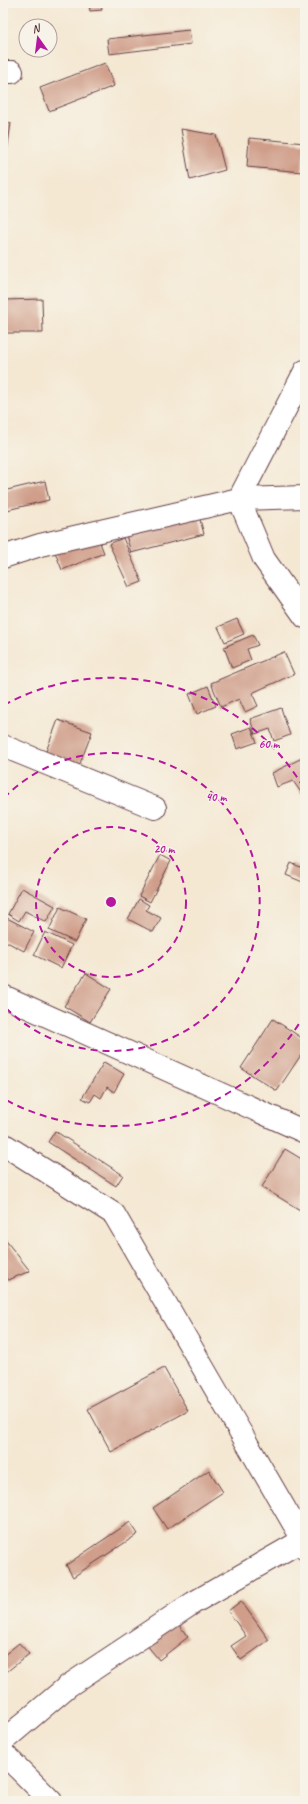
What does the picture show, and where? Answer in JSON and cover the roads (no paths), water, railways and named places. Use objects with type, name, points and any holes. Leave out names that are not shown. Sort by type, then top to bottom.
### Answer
[{"type":"street","points":[[239,499],[305,372]]},
{"type":"street","points":[[3,557],[40,545],[239,499],[305,497]]},
{"type":"street","points":[[239,499],[264,559],[305,617]]},
{"type":"street","points":[[3,746],[155,808]]},
{"type":"street","points":[[3,996],[305,1132]]},
{"type":"street","points":[[3,1144],[114,1214],[304,1544],[193,1603],[68,1686],[3,1741]]},
{"type":"street","points":[[3,1753],[51,1801]]}]
